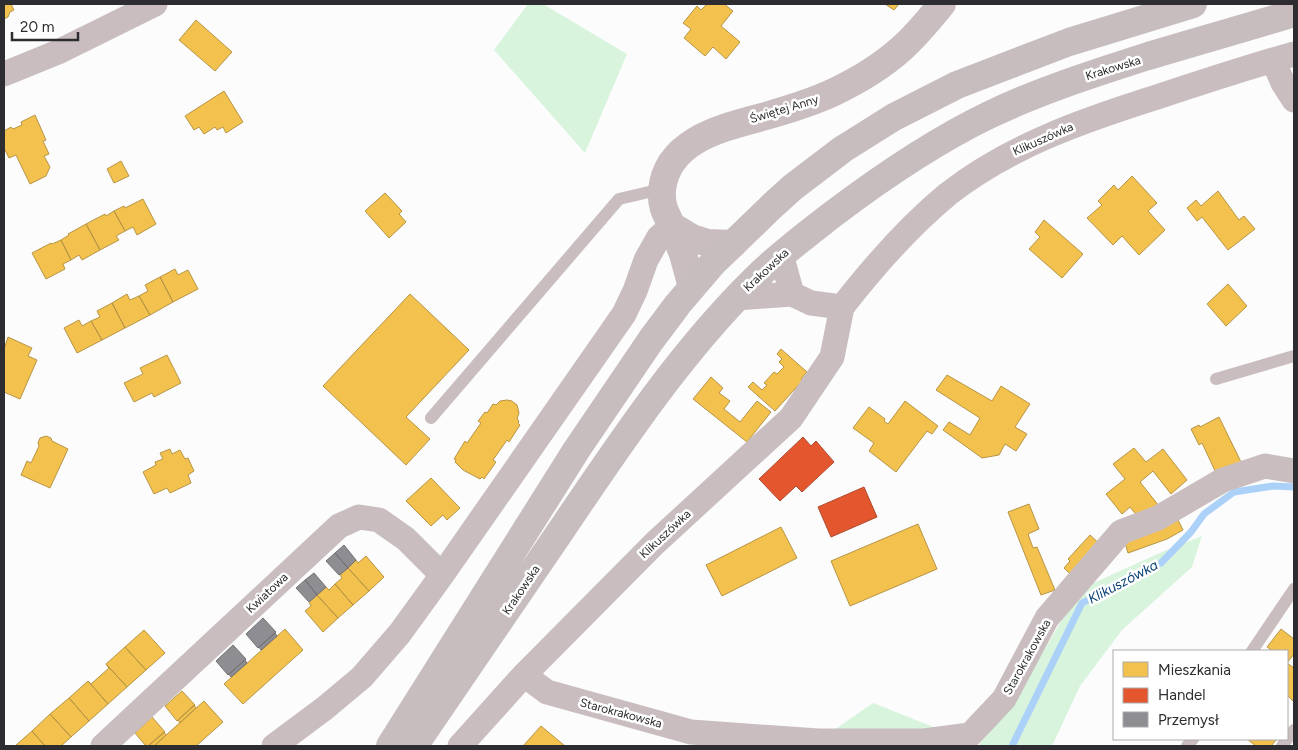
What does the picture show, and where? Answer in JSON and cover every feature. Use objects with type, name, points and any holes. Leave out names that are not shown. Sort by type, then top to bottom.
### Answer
[{"type":"main road","points":[[390,746],[577,449],[651,340],[692,287],[733,244],[793,187],[843,149],[894,117],[965,82],[1069,42],[1193,4]]},
{"type":"main road","name":"Krakowska","points":[[414,746],[590,487],[663,385],[714,322],[755,278],[781,254],[895,169],[986,116],[1016,102],[1089,74],[1294,13]]},
{"type":"street","points":[[4,74],[58,52],[155,4]]},
{"type":"street","name":"Świętej Anny","points":[[692,287],[672,226],[665,214],[662,200],[665,176],[670,166],[685,148],[698,138],[719,129],[802,105],[834,92],[890,58],[902,48],[942,4]]},
{"type":"street","points":[[1284,57],[1283,83],[1294,100]]},
{"type":"street","name":"Klikuszówka","points":[[460,746],[524,675],[655,542],[791,418],[832,357],[842,307],[874,266],[919,220],[949,194],[1006,156],[1079,123],[1284,57]]},
{"type":"street","points":[[274,746],[325,708],[362,677],[400,633],[624,314],[636,290],[646,260],[659,238],[672,226],[692,238],[708,243],[733,244]]},
{"type":"street","points":[[781,254],[792,294]]},
{"type":"street","points":[[736,298],[792,294],[811,303],[842,307]]},
{"type":"street","name":"Starokrakowska","points":[[524,675],[547,692],[691,732],[818,741],[924,741],[970,735],[1004,699],[1047,618],[1121,532],[1158,518],[1223,480],[1266,466],[1294,471]]},
{"type":"street","name":"Kwiatowa","points":[[103,746],[339,526],[359,517],[379,520],[406,539],[442,575]]},
{"type":"lane","points":[[431,418],[619,199],[662,189]]},
{"type":"lane","points":[[1216,380],[1294,356]]},
{"type":"lane","points":[[1253,650],[1294,589]]},
{"type":"green space","points":[[528,4],[543,4],[627,54],[585,153],[494,50]]},
{"type":"green space","points":[[1202,536],[1192,567],[1122,630],[1080,686],[1052,746],[978,746],[1021,690],[1063,618],[1089,585]]},
{"type":"green space","points":[[873,703],[936,728],[811,746]]},
{"type":"building: Mieszkania","points":[[4,4],[11,4],[14,10],[4,19]]},
{"type":"building: Mieszkania","points":[[707,4],[724,4],[733,11],[721,26],[740,42],[726,59],[713,47],[705,56],[684,38],[691,29],[683,23],[697,6],[701,10]]},
{"type":"building: Mieszkania","points":[[885,4],[899,4],[894,10]]},
{"type":"building: Mieszkania","points":[[196,20],[232,52],[215,71],[179,40]]},
{"type":"building: Mieszkania","points":[[224,91],[243,122],[226,133],[223,127],[217,130],[215,127],[204,134],[199,127],[194,130],[185,116]]},
{"type":"building: Mieszkania","points":[[35,115],[46,140],[43,141],[49,154],[44,156],[50,167],[46,176],[30,184],[16,155],[9,158],[4,148],[4,131],[11,127],[13,129],[22,125],[21,122]]},
{"type":"building: Mieszkania","points":[[121,161],[129,176],[114,183],[107,169]]},
{"type":"building: Mieszkania","points":[[1132,176],[1157,203],[1148,211],[1165,230],[1139,255],[1122,236],[1113,245],[1087,218],[1102,205],[1098,201],[1114,185],[1118,190]]},
{"type":"building: Mieszkania","points":[[1218,191],[1239,220],[1244,216],[1255,229],[1228,250],[1202,217],[1197,221],[1187,208],[1196,200],[1201,206]]},
{"type":"building: Mieszkania","points":[[385,193],[402,211],[399,214],[406,222],[389,238],[365,211]]},
{"type":"building: Mieszkania","points":[[143,199],[156,224],[137,235],[133,227],[125,231],[114,211]]},
{"type":"building: Mieszkania","points":[[114,211],[125,231],[116,236],[119,240],[100,250],[86,224]]},
{"type":"building: Mieszkania","points":[[1044,220],[1083,254],[1062,278],[1029,249],[1040,237],[1035,232]]},
{"type":"building: Mieszkania","points":[[86,224],[100,250],[82,260],[79,255],[71,260],[61,240]]},
{"type":"building: Mieszkania","points":[[61,240],[71,260],[63,264],[65,269],[46,279],[32,253]]},
{"type":"building: Mieszkania","points":[[175,269],[178,275],[188,270],[198,289],[173,302],[160,277]]},
{"type":"building: Mieszkania","points":[[160,277],[173,302],[150,315],[139,296],[148,291],[145,285]]},
{"type":"building: Mieszkania","points":[[1228,284],[1247,306],[1226,326],[1207,304]]},
{"type":"building: Mieszkania","points":[[127,294],[130,300],[139,296],[150,315],[125,328],[112,303]]},
{"type":"building: Mieszkania","points":[[410,294],[469,350],[406,417],[430,439],[406,465],[323,386]]},
{"type":"building: Mieszkania","points":[[112,303],[125,328],[102,340],[91,321],[100,317],[97,311]]},
{"type":"building: Mieszkania","points":[[79,320],[82,326],[91,321],[102,340],[77,353],[64,328]]},
{"type":"building: Mieszkania","points":[[8,337],[32,348],[28,356],[37,360],[20,399],[4,392],[4,349]]},
{"type":"building: Mieszkania","points":[[781,349],[807,372],[801,379],[803,380],[775,411],[748,387],[753,382],[762,390],[767,385],[764,383],[774,372],[777,374],[784,367],[779,362],[782,359],[777,354]]},
{"type":"building: Mieszkania","points":[[167,355],[181,383],[154,397],[152,393],[134,402],[124,383],[143,374],[140,368]]},
{"type":"building: Mieszkania","points":[[947,375],[992,401],[1001,386],[1030,404],[1015,427],[1027,434],[1016,451],[1005,444],[999,455],[982,458],[943,430],[949,422],[970,435],[980,418],[936,390]]},
{"type":"building: Mieszkania","points":[[711,377],[723,388],[719,393],[730,401],[724,409],[740,422],[757,401],[771,412],[747,442],[693,399]]},
{"type":"building: Mieszkania","points":[[507,400],[517,405],[519,413],[517,419],[520,425],[509,442],[507,440],[493,460],[496,462],[484,479],[482,477],[480,479],[463,470],[454,459],[465,441],[467,443],[481,423],[478,421],[485,412],[487,413],[493,404],[496,405],[500,401]]},
{"type":"building: Mieszkania","points":[[905,401],[938,426],[932,434],[927,431],[896,472],[869,451],[874,443],[853,428],[869,407],[885,419],[884,421],[888,424]]},
{"type":"building: Mieszkania","points":[[1219,417],[1242,464],[1217,475],[1202,443],[1199,445],[1191,429],[1199,425],[1200,427]]},
{"type":"building: Mieszkania","points":[[46,436],[68,449],[50,488],[21,475],[27,461],[31,463],[39,446],[40,438]]},
{"type":"building: Mieszkania","points":[[1134,448],[1146,462],[1163,449],[1187,480],[1171,494],[1153,471],[1140,482],[1159,506],[1138,517],[1130,507],[1122,514],[1106,494],[1125,479],[1113,464]]},
{"type":"building: Mieszkania","points":[[170,449],[172,454],[180,450],[185,459],[188,458],[194,471],[188,475],[191,483],[170,493],[167,488],[154,494],[143,472],[156,465],[155,462],[163,459],[160,453]]},
{"type":"building: Mieszkania","points":[[431,478],[460,508],[447,520],[443,515],[431,526],[406,501]]},
{"type":"building: Mieszkania","points":[[1029,504],[1039,529],[1028,534],[1033,548],[1037,547],[1055,590],[1041,595],[1008,512]]},
{"type":"building: Mieszkania","points":[[1177,518],[1183,530],[1167,539],[1128,553],[1124,540]]},
{"type":"building: Mieszkania","points":[[918,524],[937,569],[850,606],[831,561]]},
{"type":"building: Mieszkania","points":[[781,527],[797,558],[722,596],[706,565]]},
{"type":"building: Mieszkania","points":[[1090,535],[1101,545],[1073,577],[1064,568],[1070,561],[1068,559]]},
{"type":"building: Mieszkania","points":[[366,556],[384,577],[369,591],[348,568],[356,560],[358,563]]},
{"type":"building: Mieszkania","points":[[348,568],[369,591],[353,605],[335,584],[342,578],[340,575]]},
{"type":"building: Mieszkania","points":[[335,584],[353,605],[338,618],[317,595],[326,587],[329,590]]},
{"type":"building: Mieszkania","points":[[317,595],[338,618],[323,632],[305,611],[311,606],[309,602]]},
{"type":"building: Mieszkania","points":[[285,629],[303,650],[243,704],[224,684]]},
{"type":"building: Mieszkania","points":[[1281,629],[1294,639],[1294,654],[1288,662],[1288,650],[1272,650],[1267,647]]},
{"type":"building: Mieszkania","points":[[144,630],[165,653],[146,670],[125,647]]},
{"type":"building: Mieszkania","points":[[125,647],[146,670],[127,687],[106,664]]},
{"type":"building: Mieszkania","points":[[106,664],[127,687],[108,704],[88,681],[91,684],[109,668]]},
{"type":"building: Mieszkania","points":[[1288,664],[1294,668],[1294,702],[1288,696]]},
{"type":"building: Mieszkania","points":[[88,681],[108,704],[89,721],[69,698]]},
{"type":"building: Mieszkania","points":[[182,691],[195,705],[177,721],[165,706]]},
{"type":"building: Mieszkania","points":[[69,698],[89,721],[71,737],[50,714]]},
{"type":"building: Mieszkania","points":[[204,701],[223,722],[196,746],[154,746]]},
{"type":"building: Mieszkania","points":[[194,705],[196,708],[180,723],[178,720]]},
{"type":"building: Mieszkania","points":[[50,714],[71,737],[61,746],[45,746],[32,731]]},
{"type":"building: Mieszkania","points":[[152,717],[165,732],[146,746],[135,733]]},
{"type":"building: Mieszkania","points":[[541,726],[565,746],[523,746]]},
{"type":"building: Mieszkania","points":[[32,731],[45,746],[15,746]]},
{"type":"building: Mieszkania","points":[[164,732],[166,735],[154,746],[148,746]]},
{"type":"building: Mieszkania","points":[[1248,740],[1276,740],[1271,746],[1256,746]]},
{"type":"building: Handel","points":[[803,437],[811,446],[816,441],[834,462],[802,492],[796,486],[780,501],[759,479]]},
{"type":"building: Handel","points":[[864,487],[877,517],[831,537],[818,507]]},
{"type":"building: Przemysł","points":[[344,545],[356,560],[348,568],[335,553]]},
{"type":"building: Przemysł","points":[[335,553],[348,568],[339,575],[326,561]]},
{"type":"building: Przemysł","points":[[314,573],[326,587],[317,595],[305,580]]},
{"type":"building: Przemysł","points":[[305,580],[317,595],[309,602],[296,588]]},
{"type":"building: Przemysł","points":[[263,618],[276,632],[258,648],[246,634]]},
{"type":"building: Przemysł","points":[[275,633],[277,636],[261,650],[259,647]]},
{"type":"building: Przemysł","points":[[233,645],[246,659],[228,675],[216,661]]},
{"type":"building: Przemysł","points":[[245,660],[247,663],[231,677],[229,674]]},
{"type":"waterway","name":"Klikuszówka","points":[[1012,746],[1082,603],[1161,563],[1191,532],[1204,514],[1234,492],[1273,486],[1294,487]]}]
